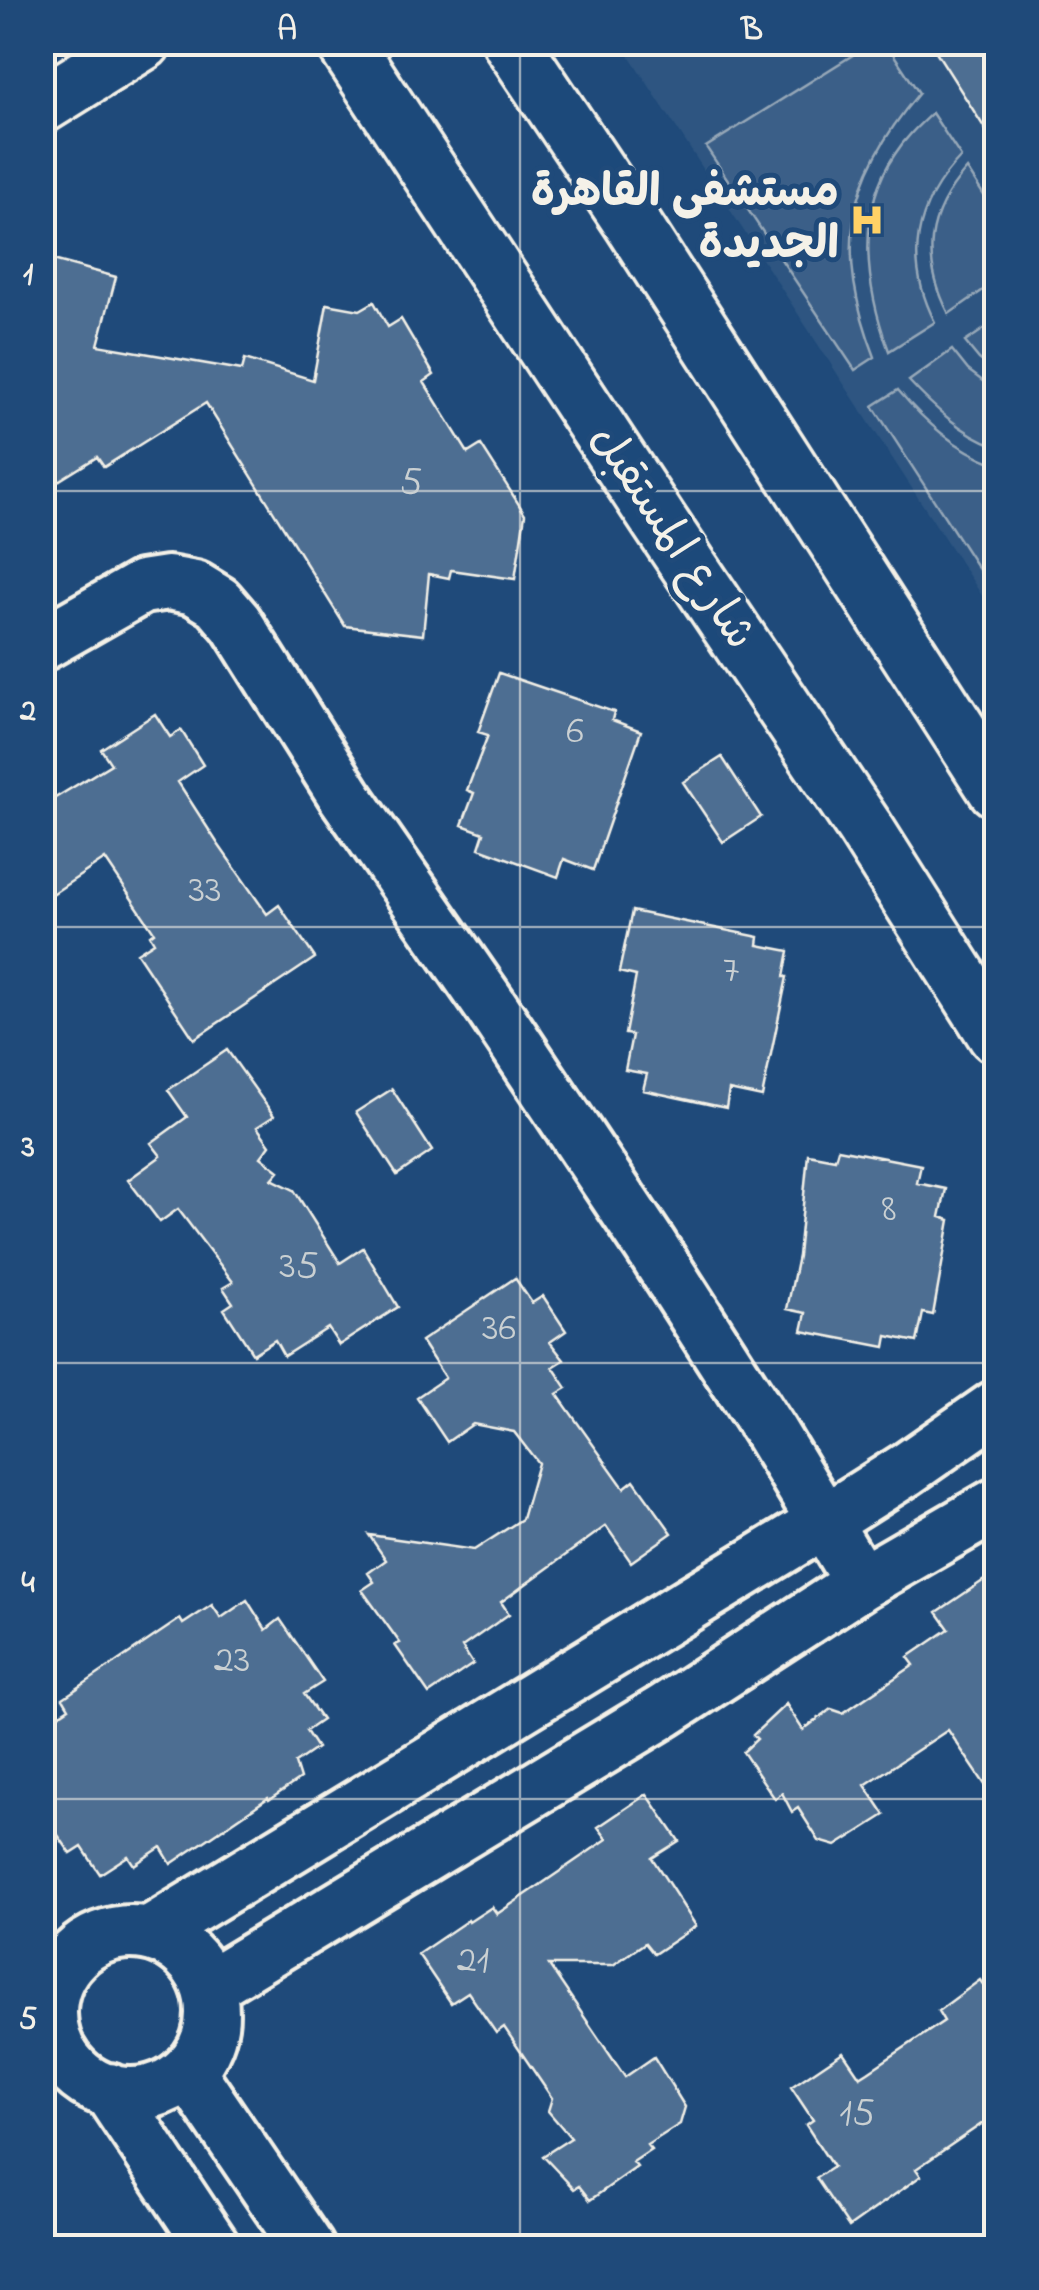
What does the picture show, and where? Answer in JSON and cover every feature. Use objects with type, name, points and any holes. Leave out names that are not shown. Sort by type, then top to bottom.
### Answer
[{"type":"street","points":[[42,105],[143,42]]},
{"type":"street","name":"شارع المستقبل","points":[[344,42],[865,828],[996,1035]]},
{"type":"street","points":[[510,42],[632,223],[996,789]]},
{"type":"street","points":[[42,644],[142,587],[168,583],[194,588],[218,602],[236,622],[345,796],[639,1228],[861,1583]]},
{"type":"street","points":[[150,1933],[908,1469],[996,1407]]},
{"type":"street","points":[[208,1987],[664,1711],[861,1583],[996,1505]]},
{"type":"street","points":[[150,1933],[170,1940],[199,1968],[208,1987],[212,2023],[208,2040],[200,2057],[175,2082],[142,2093],[109,2090],[94,2085],[51,2050],[53,1965],[102,1937],[150,1933]]},
{"type":"street","points":[[188,2071],[308,2248]]},
{"type":"street","points":[[109,2090],[214,2248]]},
{"type":"shaded area","name":"مستشفى القاهرة الجديدة","points":[[621,43],[996,43],[996,617],[853,398]]},
{"type":"shaded area","points":[[872,43],[886,43],[919,93],[876,156],[854,218],[854,283],[875,357],[855,370],[706,147]]},
{"type":"shaded area","points":[[932,113],[961,157],[933,194],[919,235],[919,277],[935,322],[889,351],[870,277],[869,225],[882,177],[907,137]]},
{"type":"shaded area","points":[[967,169],[996,214],[996,281],[949,314],[934,275],[932,238],[943,203]]},
{"type":"shaded area","points":[[996,321],[996,372],[965,342]]},
{"type":"shaded area","points":[[952,350],[968,370],[996,391],[996,446],[949,419],[909,381]]},
{"type":"shaded area","points":[[898,390],[942,434],[996,464],[996,596],[873,406]]},
{"type":"building","points":[[930,42],[996,42],[996,146]]},
{"type":"building","points":[[42,257],[116,277],[98,345],[242,370],[245,359],[313,380],[327,304],[360,310],[374,302],[388,327],[401,319],[434,375],[424,382],[468,453],[481,445],[525,514],[515,579],[451,570],[449,578],[429,574],[423,635],[345,626],[206,403],[104,467],[97,457],[42,491]]},
{"type":"building","points":[[499,673],[614,712],[612,720],[641,731],[593,870],[564,859],[558,877],[479,848],[484,833],[462,825],[474,793],[467,790],[488,735],[478,732]]},
{"type":"building","points":[[155,714],[170,737],[181,730],[203,765],[178,782],[218,844],[267,914],[279,905],[315,958],[194,1039],[137,953],[154,942],[150,935],[154,932],[105,859],[42,901],[42,806],[111,764],[101,749]]},
{"type":"building","points":[[722,757],[761,817],[723,842],[683,782]]},
{"type":"building","points":[[632,911],[759,937],[758,945],[789,951],[762,1097],[729,1090],[726,1108],[643,1090],[647,1074],[625,1070],[632,1035],[625,1034],[636,976],[619,972]]},
{"type":"building","points":[[227,1050],[274,1116],[257,1127],[270,1145],[261,1157],[279,1171],[272,1179],[294,1190],[340,1263],[363,1248],[398,1307],[339,1345],[328,1328],[284,1356],[275,1340],[253,1354],[224,1309],[233,1303],[223,1288],[233,1282],[178,1209],[160,1222],[128,1180],[161,1156],[151,1143],[187,1117],[168,1090]]},
{"type":"building","points":[[392,1089],[432,1151],[397,1175],[356,1112]]},
{"type":"building","points":[[838,1149],[921,1165],[917,1183],[946,1189],[940,1217],[950,1220],[933,1315],[923,1313],[917,1342],[887,1336],[885,1347],[802,1331],[806,1313],[787,1309],[798,1256],[808,1154],[835,1159]]},
{"type":"building","points":[[515,1278],[532,1303],[543,1296],[566,1331],[550,1342],[564,1360],[553,1367],[567,1388],[557,1394],[624,1488],[634,1480],[672,1533],[631,1562],[606,1526],[501,1602],[509,1614],[462,1647],[473,1664],[429,1694],[395,1645],[400,1643],[362,1590],[374,1582],[368,1573],[386,1560],[369,1535],[474,1550],[522,1519],[538,1463],[514,1432],[473,1424],[447,1442],[417,1397],[445,1378],[421,1341]]},
{"type":"building","points":[[996,1572],[996,1801],[948,1730],[865,1785],[885,1815],[836,1846],[819,1841],[798,1808],[792,1812],[782,1793],[775,1799],[743,1752],[757,1739],[753,1735],[786,1704],[803,1730],[831,1709],[843,1713],[914,1665],[908,1657],[949,1629],[937,1612]]},
{"type":"building","points":[[247,1600],[266,1630],[280,1619],[323,1682],[304,1694],[322,1720],[306,1731],[317,1748],[295,1763],[300,1779],[171,1864],[161,1847],[134,1865],[128,1856],[100,1874],[82,1847],[71,1854],[42,1812],[42,1726],[69,1708],[63,1698],[180,1619],[183,1624],[212,1605],[221,1618]]},
{"type":"building","points":[[647,1794],[679,1841],[652,1858],[696,1926],[654,1954],[645,1943],[613,1965],[549,1965],[625,2077],[654,2057],[685,2107],[680,2124],[647,2145],[651,2150],[633,2162],[637,2167],[590,2200],[543,2156],[571,2138],[548,2111],[552,2098],[504,2027],[496,2033],[468,1992],[451,2003],[418,1954],[492,1907],[497,1914],[607,1839],[598,1827]]},
{"type":"building","points":[[980,1980],[996,2004],[996,2114],[916,2169],[921,2176],[849,2227],[816,2178],[833,2167],[806,2125],[813,2120],[791,2087],[843,2052],[860,2077],[944,2021],[938,2011]]},
{"type":"place","name":"مستشفى القاهرة الجديدة","points":[[867,220]]}]
